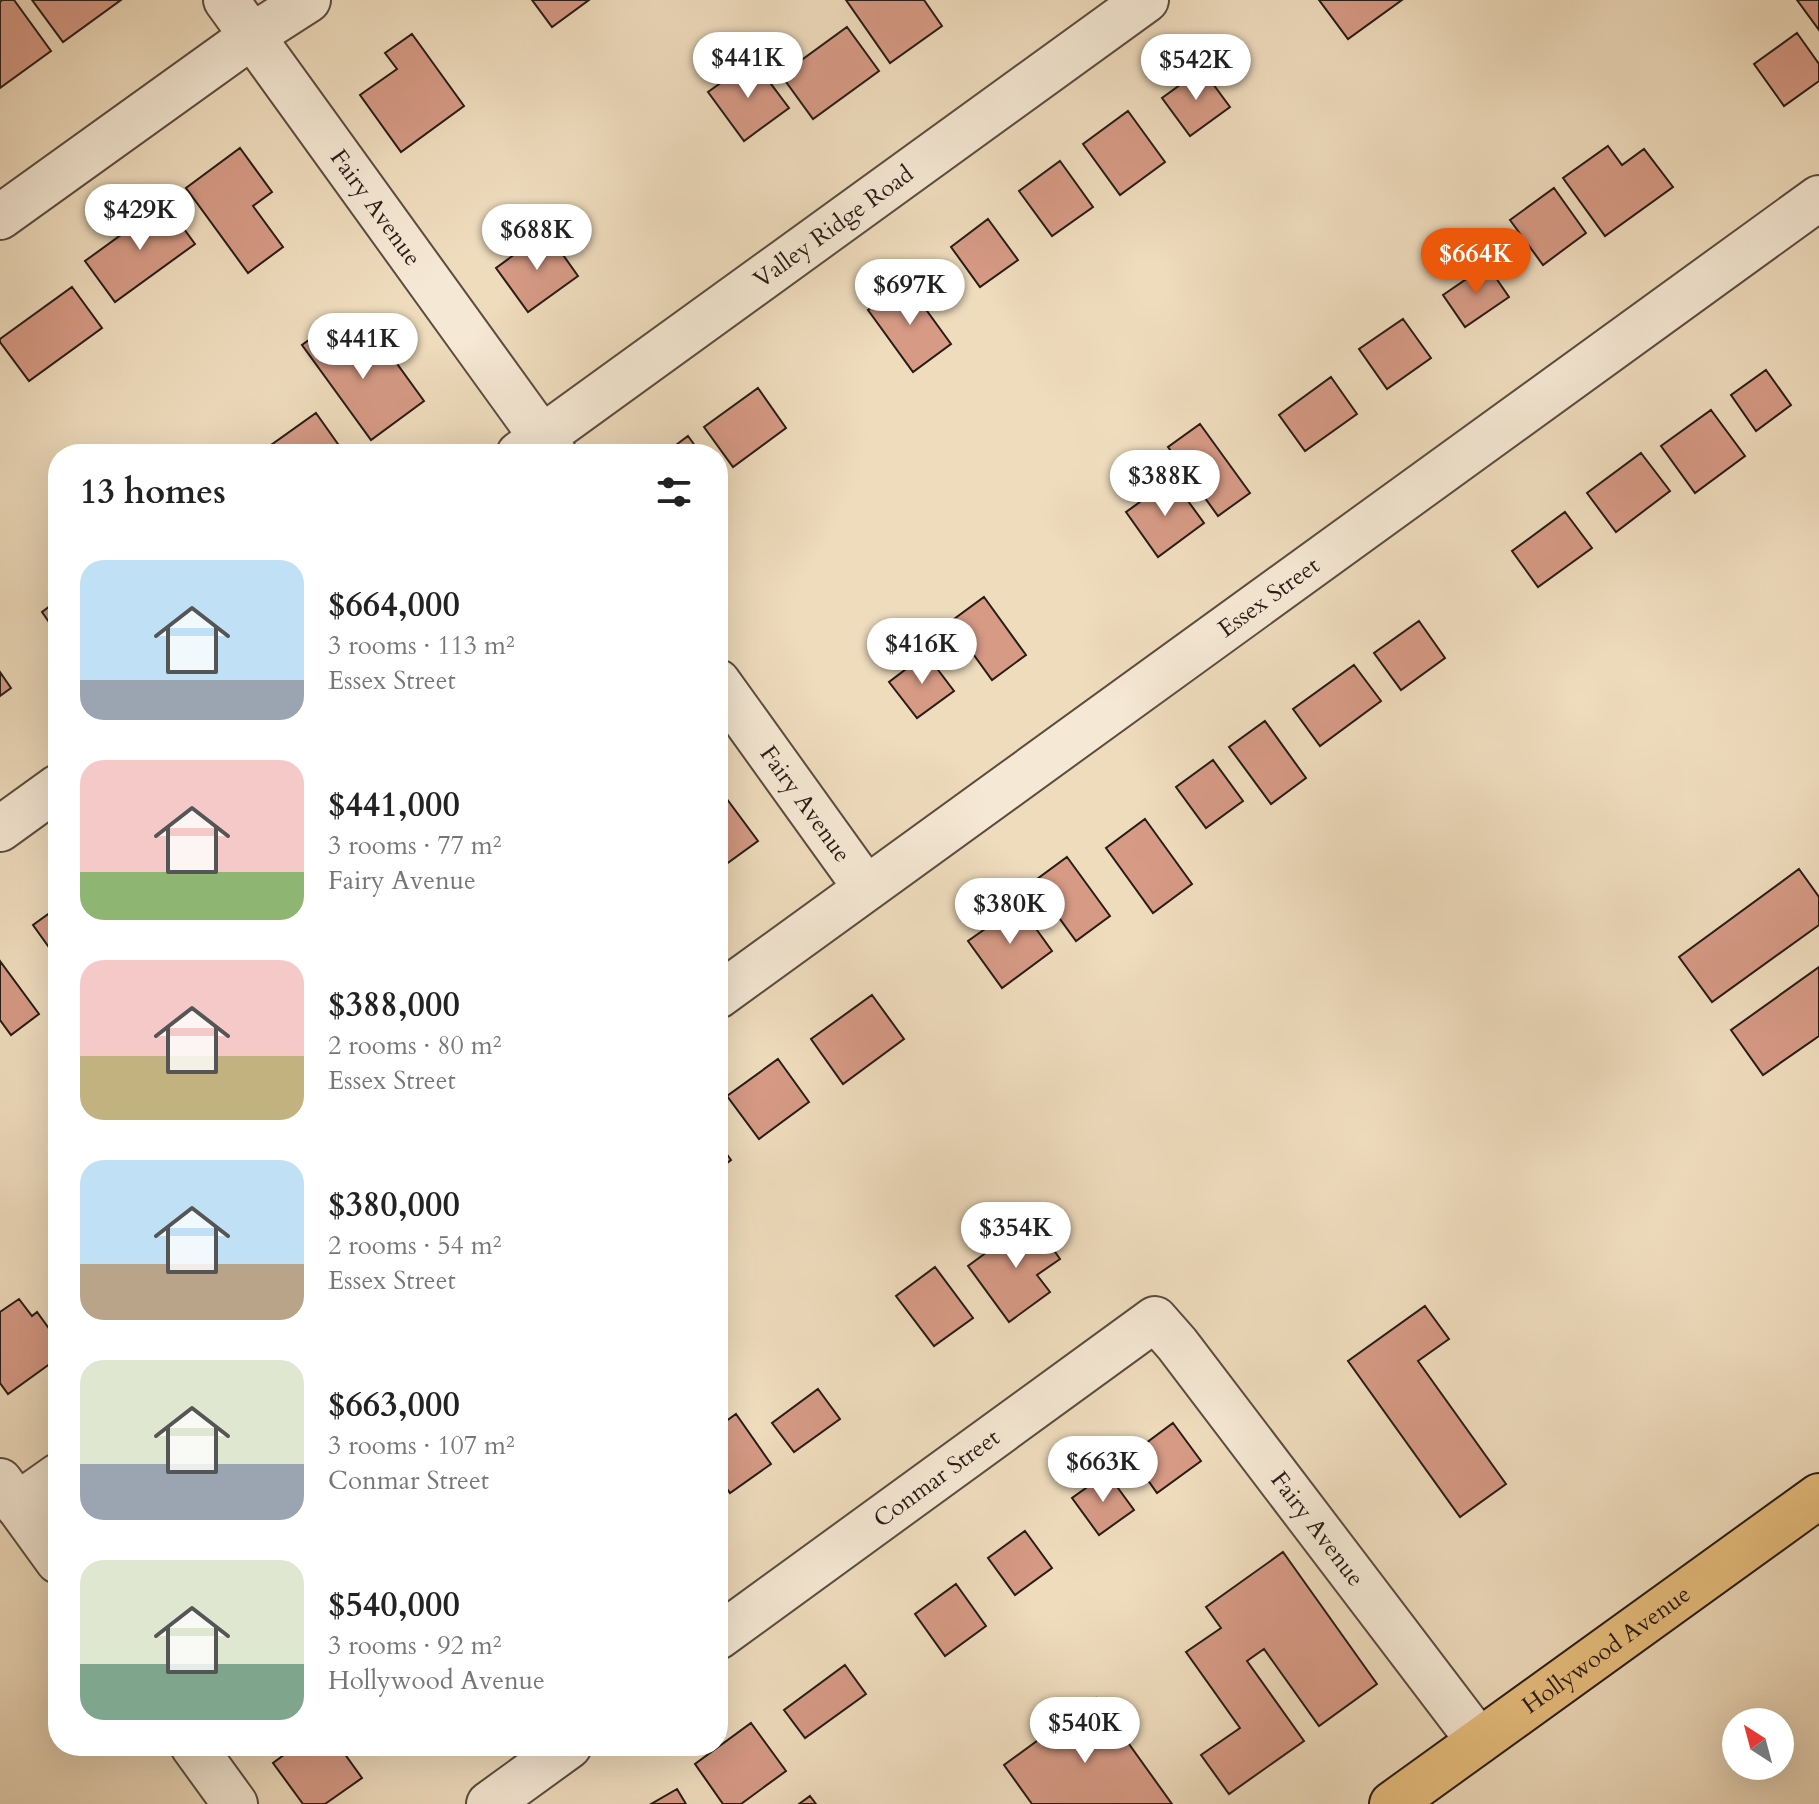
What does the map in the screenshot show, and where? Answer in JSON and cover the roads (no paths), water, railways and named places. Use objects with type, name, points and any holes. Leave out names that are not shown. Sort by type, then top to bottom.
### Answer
[{"type":"main road","name":"Hollywood Avenue","points":[[1392,1804],[1819,1496]]},
{"type":"street","name":"Fairy Avenue","points":[[226,0],[535,444]]},
{"type":"street","points":[[0,217],[252,36],[308,0]]},
{"type":"street","name":"Valley Ridge Road","points":[[545,444],[1146,0]]},
{"type":"street","name":"Essex Street","points":[[728,989],[1819,198]]},
{"type":"street","name":"Fairy Avenue","points":[[728,696],[866,888]]},
{"type":"street","points":[[0,829],[48,794]]},
{"type":"street","name":"Fairy Avenue","points":[[1155,1319],[1479,1741]]},
{"type":"street","name":"Conmar Street","points":[[728,1630],[1155,1319]]},
{"type":"street","points":[[48,1479],[9,1493],[48,1547]]},
{"type":"street","points":[[200,1756],[235,1804]]},
{"type":"street","points":[[489,1804],[555,1756]]}]
